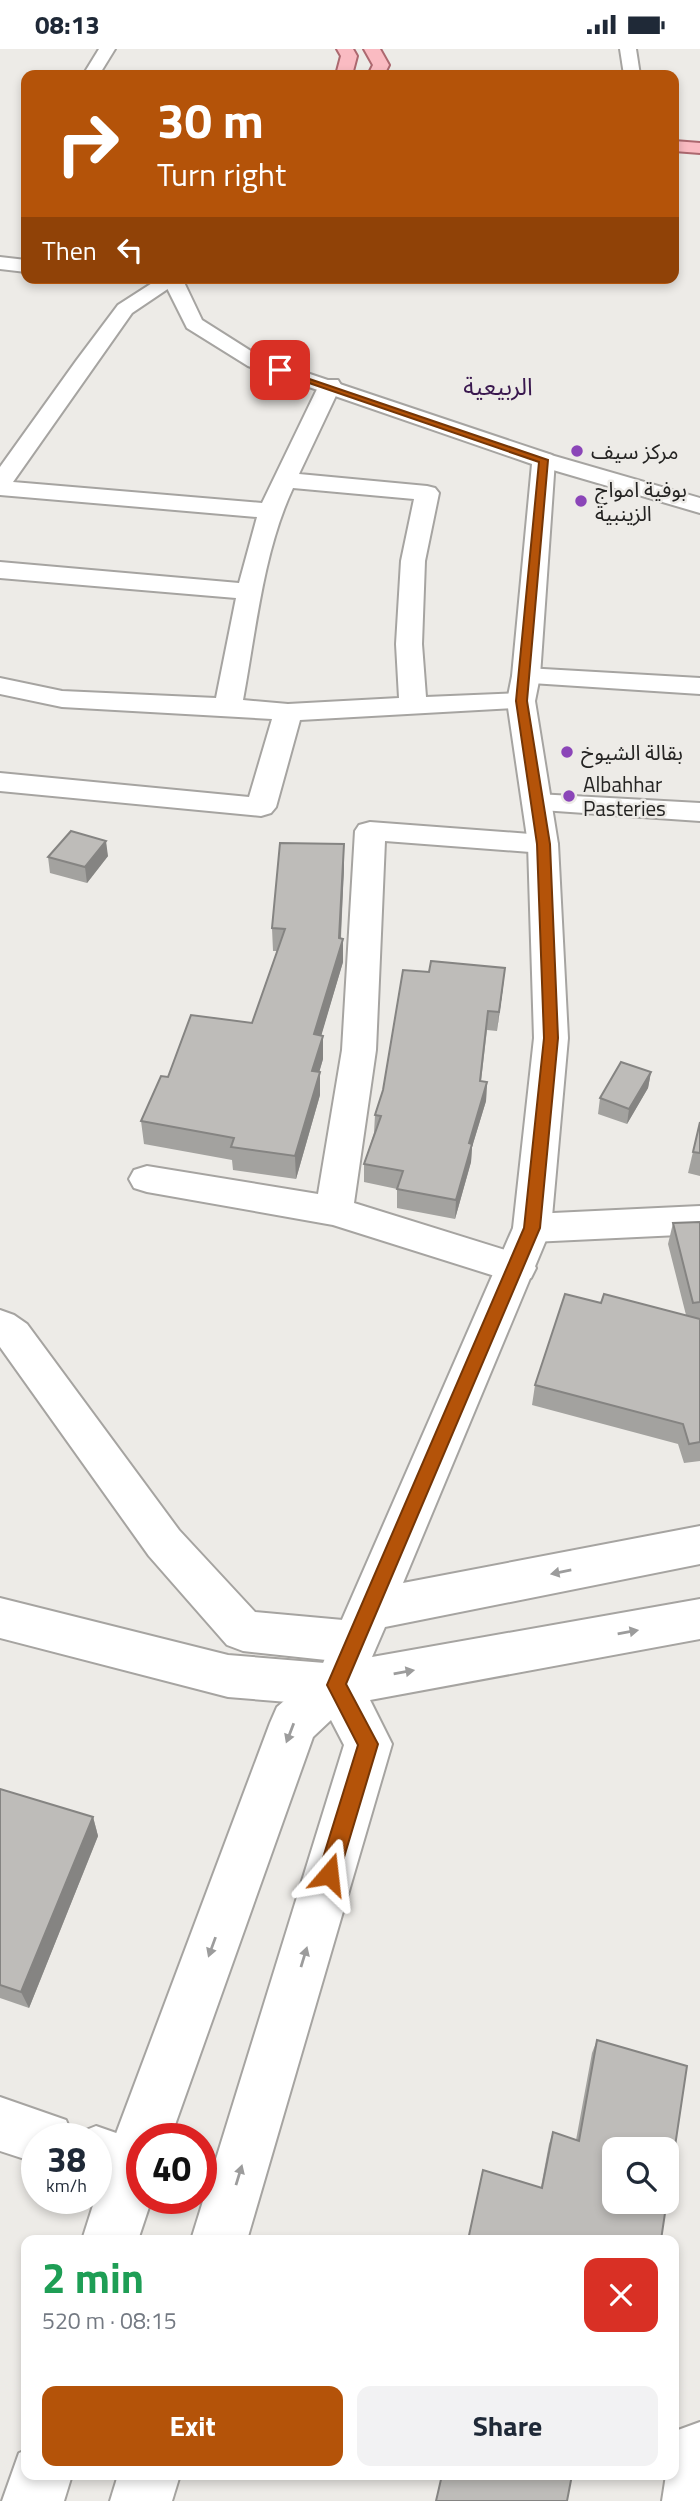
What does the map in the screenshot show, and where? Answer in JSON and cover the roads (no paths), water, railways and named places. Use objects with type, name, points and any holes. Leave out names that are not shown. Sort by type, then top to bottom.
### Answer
[{"type":"main road","points":[[345,49],[349,56],[345,70]]},
{"type":"main road","points":[[372,49],[381,65],[378,70]]},
{"type":"main road","points":[[679,146],[700,148]]},
{"type":"street","points":[[93,70],[101,49]]},
{"type":"street","points":[[628,49],[631,70]]},
{"type":"street","points":[[0,263],[21,265]]},
{"type":"street","points":[[159,284],[125,309],[0,486],[270,511]]},
{"type":"street","points":[[169,284],[194,324],[255,362],[330,385],[544,460],[700,506]]},
{"type":"street","points":[[228,707],[250,591],[270,511],[330,385]]},
{"type":"street","points":[[138,2123],[294,1723],[353,1645],[532,1228],[551,1038],[544,844],[524,689],[544,460]]},
{"type":"street","points":[[284,480],[427,493],[413,561],[409,644],[413,706]]},
{"type":"street","points":[[0,570],[250,591]]},
{"type":"street","points":[[0,686],[62,699],[288,712],[413,706],[524,689],[700,687]]},
{"type":"street","points":[[0,782],[261,807],[288,712]]},
{"type":"street","points":[[537,803],[700,812]]},
{"type":"street","points":[[334,1211],[359,1050],[370,831],[544,844]]},
{"type":"street","points":[[147,1179],[334,1211],[517,1268]]},
{"type":"street","points":[[532,1228],[700,1220]]},
{"type":"street","points":[[0,1326],[13,1335],[164,1543],[243,1631],[353,1645],[700,1619]]},
{"type":"street","points":[[0,1618],[228,1676],[353,1645],[700,1545]]},
{"type":"street","points":[[221,2235],[368,1744],[353,1645]]},
{"type":"street","points":[[0,2124],[21,2131]]},
{"type":"street","points":[[111,2235],[126,2160]]},
{"type":"street","points":[[693,2501],[700,2452]]},
{"type":"street","points":[[33,2501],[39,2480]]},
{"type":"street","points":[[141,2501],[147,2480]]},
{"type":"place","name":"مركز سيف","points":[[577,451]]},
{"type":"place","name":"بوفية امواج الزينبية","points":[[581,501]]},
{"type":"place","name":"بقالة الشيوخ","points":[[567,752]]},
{"type":"place","name":"Albahhar Pasteries","points":[[569,796]]},
{"type":"district","name":"الربيعية","points":[[498,386]]}]
